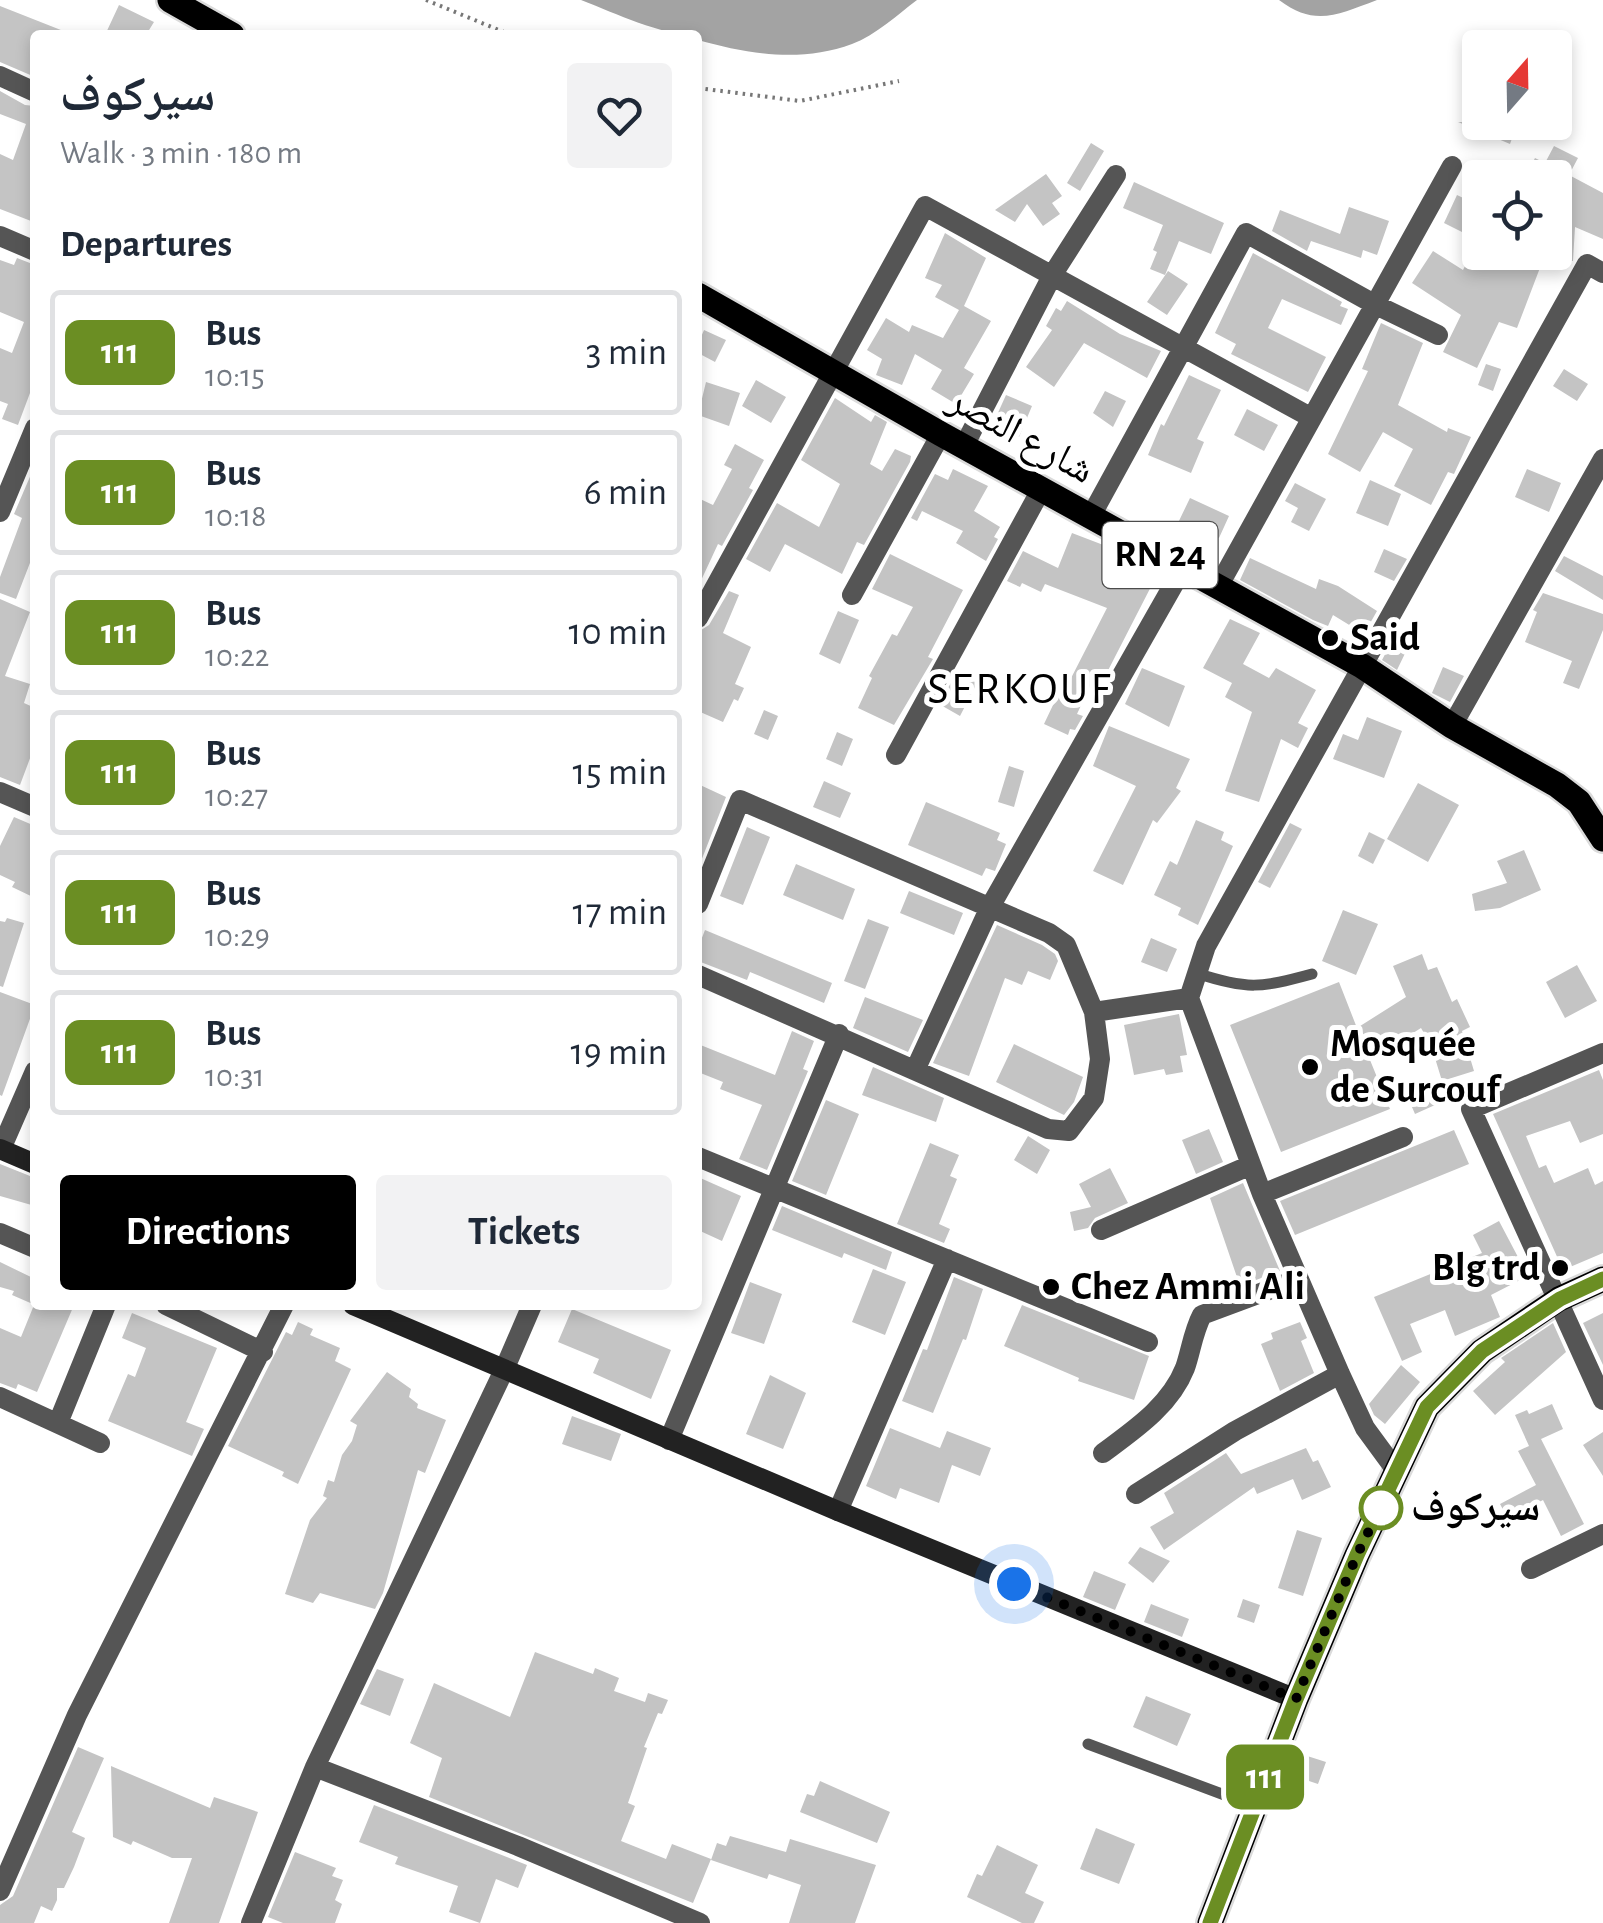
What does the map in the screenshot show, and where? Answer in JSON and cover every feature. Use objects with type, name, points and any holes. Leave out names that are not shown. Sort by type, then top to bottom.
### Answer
[{"type":"main road","points":[[170,0],[223,30]]},
{"type":"main road","name":"شارع النصر","points":[[702,297],[1362,666],[1452,726],[1557,784],[1579,802],[1603,838]]},
{"type":"main road","points":[[1,1149],[30,1162]]},
{"type":"main road","points":[[1210,1923],[1296,1699],[1357,1555],[1427,1407],[1482,1351],[1560,1299],[1603,1279]]},
{"type":"main road","points":[[365,1310],[838,1512],[1296,1699]]},
{"type":"street","points":[[0,76],[30,90]]},
{"type":"street","points":[[1218,587],[1452,166]]},
{"type":"street","points":[[852,595],[953,440],[1116,175]]},
{"type":"street","points":[[702,611],[925,206],[1312,418]]},
{"type":"street","points":[[1091,516],[1246,233],[1374,304],[1438,334]]},
{"type":"street","points":[[0,236],[30,244]]},
{"type":"street","points":[[1398,1472],[1365,1428],[1298,1279],[1189,998],[1206,946],[1587,264],[1603,273]]},
{"type":"street","points":[[0,512],[30,440]]},
{"type":"street","points":[[1452,726],[1603,459]]},
{"type":"street","points":[[896,755],[1042,488]]},
{"type":"street","points":[[916,1068],[990,907],[1183,568]]},
{"type":"street","points":[[0,792],[30,805]]},
{"type":"street","points":[[702,894],[740,800],[1048,933],[1066,944],[1094,1012],[1100,1059],[1094,1098],[1069,1131],[1048,1128],[702,977]]},
{"type":"street","points":[[1094,1012],[1189,998]]},
{"type":"street","points":[[669,1440],[839,1034]]},
{"type":"street","points":[[1603,1052],[1471,1108],[1603,1400]]},
{"type":"street","points":[[1,1149],[30,1083]]},
{"type":"street","points":[[1262,1194],[1403,1138]]},
{"type":"street","points":[[702,1159],[1148,1342]]},
{"type":"street","points":[[1102,1230],[1251,1165]]},
{"type":"street","points":[[0,1233],[30,1246]]},
{"type":"street","points":[[838,1512],[946,1259]]},
{"type":"street","points":[[1103,1453],[1145,1422],[1167,1399],[1184,1372],[1202,1315],[1298,1279]]},
{"type":"street","points":[[58,1423],[104,1310]]},
{"type":"street","points":[[176,1310],[263,1352]]},
{"type":"street","points":[[0,1891],[78,1715],[282,1310]]},
{"type":"street","points":[[254,1922],[315,1767],[530,1310]]},
{"type":"street","points":[[1136,1494],[1235,1430],[1340,1374]]},
{"type":"street","points":[[0,1397],[100,1443]]},
{"type":"street","points":[[1531,1569],[1603,1534]]},
{"type":"street","points":[[315,1767],[518,1846],[700,1923]]},
{"type":"lane","points":[[1196,972],[1234,986],[1262,987],[1312,974]]},
{"type":"lane","points":[[1088,1744],[1254,1806]]},
{"type":"path","points":[[426,0],[498,30]]},
{"type":"path","points":[[702,88],[800,100],[899,80]]},
{"type":"shaded area","points":[[581,0],[917,0],[861,40],[833,50],[794,55],[702,41],[702,30],[661,30]]},
{"type":"shaded area","points":[[1279,0],[1377,0],[1338,14],[1315,16]]},
{"type":"building","points":[[119,5],[154,22],[149,30],[107,30]]},
{"type":"building","points":[[0,6],[61,30],[30,30],[30,75],[0,62]]},
{"type":"building","points":[[0,91],[30,106],[30,221],[0,209],[0,154],[13,160],[26,124],[0,114]]},
{"type":"building","points":[[1091,143],[1104,151],[1080,191],[1067,183]]},
{"type":"building","points":[[1554,146],[1578,158],[1572,169],[1572,160],[1547,160]]},
{"type":"building","points":[[1046,174],[1062,196],[1052,203],[1060,214],[1043,226],[1027,204],[1015,222],[995,210]]},
{"type":"building","points":[[1572,177],[1603,193],[1603,239],[1575,227],[1573,261]]},
{"type":"building","points":[[1134,182],[1224,223],[1211,254],[1179,241],[1165,275],[1150,269],[1163,225],[1123,208]]},
{"type":"building","points":[[1457,195],[1462,197],[1462,232],[1444,223]]},
{"type":"building","points":[[1349,207],[1389,221],[1377,255],[1363,250],[1361,258],[1311,241],[1307,251],[1272,231],[1280,210],[1340,234]]},
{"type":"building","points":[[945,233],[986,258],[964,306],[991,321],[964,368],[974,374],[956,404],[931,389],[942,370],[915,354],[902,385],[876,375],[882,359],[867,350],[886,318],[909,332],[912,325],[943,338],[959,310],[935,297],[942,285],[925,278]]},
{"type":"building","points":[[1433,251],[1462,270],[1539,270],[1517,328],[1499,322],[1477,368],[1443,352],[1461,315],[1412,283]]},
{"type":"building","points":[[1253,253],[1348,309],[1341,325],[1282,299],[1268,328],[1326,357],[1308,392],[1231,354],[1236,344],[1215,333]]},
{"type":"building","points":[[17,258],[30,263],[30,393],[18,425],[2,419],[8,404],[0,401],[0,348],[12,353],[24,322],[0,312],[0,260],[14,265]]},
{"type":"building","points":[[1168,271],[1188,284],[1167,315],[1147,302]]},
{"type":"building","points":[[1067,301],[1120,334],[1161,351],[1147,378],[1084,343],[1054,387],[1026,367],[1052,330],[1046,326],[1056,308],[1061,311]]},
{"type":"building","points":[[1381,323],[1423,343],[1398,405],[1447,432],[1448,428],[1471,437],[1454,474],[1448,472],[1431,505],[1394,486],[1413,449],[1383,432],[1360,472],[1328,454],[1368,371],[1362,369]]},
{"type":"building","points":[[704,330],[726,340],[715,362],[702,355]]},
{"type":"building","points":[[1486,364],[1501,369],[1493,391],[1478,385]]},
{"type":"building","points":[[1564,369],[1588,384],[1577,401],[1553,386]]},
{"type":"building","points":[[1189,375],[1221,390],[1197,439],[1204,442],[1191,473],[1148,455]]},
{"type":"building","points":[[756,380],[786,397],[771,423],[742,406]]},
{"type":"building","points":[[706,382],[740,393],[729,426],[702,416]]},
{"type":"building","points":[[1105,391],[1126,401],[1113,427],[1093,413]]},
{"type":"building","points":[[1006,395],[1032,406],[1019,437],[992,426]]},
{"type":"building","points":[[835,398],[871,422],[875,415],[887,422],[870,464],[882,471],[895,449],[911,456],[910,462],[864,545],[857,542],[842,574],[785,544],[770,572],[746,559],[777,503],[819,527],[840,484],[801,460]]},
{"type":"building","points":[[1247,409],[1278,425],[1264,451],[1234,435]]},
{"type":"building","points":[[735,444],[764,460],[749,488],[753,490],[722,546],[718,544],[702,578],[702,500],[713,505],[732,469],[724,465]]},
{"type":"building","points":[[953,469],[988,486],[974,511],[1000,527],[986,561],[956,543],[963,531],[922,511],[917,521],[911,518],[935,474],[948,480]]},
{"type":"building","points":[[1527,469],[1561,483],[1549,512],[1515,497]]},
{"type":"building","points":[[30,477],[30,563],[16,599],[0,593],[0,577],[22,518],[14,514]]},
{"type":"building","points":[[1370,480],[1401,494],[1388,526],[1356,513]]},
{"type":"building","points":[[1295,483],[1326,499],[1309,531],[1291,522],[1298,508],[1285,501]]},
{"type":"building","points":[[1190,498],[1229,516],[1219,538],[1204,531],[1201,536],[1177,525]]},
{"type":"building","points":[[1072,533],[1119,551],[1158,573],[1098,690],[1090,686],[1077,714],[1083,716],[1068,735],[1044,724],[1107,608],[1045,584],[1041,592],[1007,581],[1023,551],[1058,568]]},
{"type":"building","points":[[1384,549],[1407,559],[1394,581],[1374,572]]},
{"type":"building","points":[[890,554],[963,590],[928,657],[933,659],[894,725],[858,708],[872,678],[869,676],[892,634],[897,636],[913,607],[872,589]]},
{"type":"building","points":[[1564,556],[1603,576],[1603,600],[1555,571]]},
{"type":"building","points":[[1250,558],[1316,589],[1319,579],[1338,586],[1377,611],[1364,634],[1333,615],[1328,626],[1313,620],[1240,580]]},
{"type":"building","points":[[729,591],[739,595],[723,633],[751,647],[735,684],[744,688],[723,722],[702,713],[702,629],[709,625]]},
{"type":"building","points":[[1543,593],[1603,614],[1603,630],[1579,689],[1563,683],[1572,661],[1525,642],[1537,612],[1533,610]]},
{"type":"building","points":[[0,599],[30,612],[5,676],[30,684],[24,703],[30,706],[30,758],[20,785],[0,777]]},
{"type":"building","points":[[838,611],[859,620],[840,664],[819,654]]},
{"type":"building","points":[[1230,619],[1260,633],[1243,664],[1269,678],[1276,668],[1316,690],[1298,723],[1308,728],[1298,748],[1281,739],[1259,802],[1225,791],[1252,712],[1225,697],[1232,683],[1203,668]]},
{"type":"building","points":[[1397,632],[1412,639],[1397,670],[1382,660]]},
{"type":"building","points":[[1443,667],[1464,676],[1450,702],[1432,693]]},
{"type":"building","points":[[1142,668],[1185,686],[1169,727],[1125,704]]},
{"type":"building","points":[[957,672],[977,683],[960,716],[939,704]]},
{"type":"building","points":[[764,710],[778,716],[768,740],[754,734]]},
{"type":"building","points":[[1367,717],[1402,731],[1384,778],[1333,759],[1343,734],[1358,740]]},
{"type":"building","points":[[1109,726],[1190,759],[1176,788],[1181,791],[1157,823],[1153,820],[1123,885],[1093,871],[1136,786],[1093,766]]},
{"type":"building","points":[[837,732],[853,739],[842,766],[826,759]]},
{"type":"building","points":[[1009,766],[1024,771],[1014,807],[998,802]]},
{"type":"building","points":[[824,781],[851,793],[840,818],[813,807]]},
{"type":"building","points":[[1418,783],[1459,805],[1428,862],[1387,839]]},
{"type":"building","points":[[702,786],[726,797],[702,859]]},
{"type":"building","points":[[926,802],[1000,833],[997,840],[1006,844],[995,871],[986,868],[982,876],[908,845]]},
{"type":"building","points":[[14,817],[30,824],[30,896],[12,887],[15,882],[0,875],[0,846]]},
{"type":"building","points":[[1196,820],[1224,832],[1221,840],[1233,846],[1198,925],[1178,915],[1181,908],[1154,895],[1170,861],[1177,865]]},
{"type":"building","points":[[1290,823],[1302,829],[1270,888],[1258,882]]},
{"type":"building","points":[[747,827],[770,837],[743,905],[720,896]]},
{"type":"building","points":[[1369,832],[1385,840],[1373,864],[1358,856]]},
{"type":"building","points":[[1524,850],[1541,890],[1500,908],[1475,911],[1472,894],[1507,883],[1497,861]]},
{"type":"building","points":[[796,864],[855,889],[843,920],[783,895]]},
{"type":"building","points":[[909,891],[963,913],[954,935],[900,913]]},
{"type":"building","points":[[1343,910],[1378,924],[1356,975],[1322,961]]},
{"type":"building","points":[[7,918],[24,923],[3,987],[0,921]]},
{"type":"building","points":[[868,919],[889,927],[865,989],[844,981]]},
{"type":"building","points":[[997,925],[1042,945],[1058,961],[1050,980],[1028,971],[1022,985],[1005,978],[969,1076],[933,1063]]},
{"type":"building","points":[[705,930],[832,983],[824,1003],[750,972],[747,980],[702,963]]},
{"type":"building","points":[[1151,938],[1177,949],[1167,972],[1141,962]]},
{"type":"building","name":"Mosquée de Surcouf","points":[[1422,954],[1428,970],[1437,967],[1452,1002],[1457,999],[1470,1027],[1462,1031],[1474,1071],[1442,1081],[1431,1045],[1421,1028],[1370,1060],[1390,1109],[1281,1152],[1230,1025],[1339,982],[1357,1028],[1406,997],[1393,966]]},
{"type":"building","points":[[1577,965],[1597,1001],[1565,1018],[1546,982]]},
{"type":"building","points":[[0,992],[30,1003],[30,1019],[0,1095]]},
{"type":"building","points":[[865,997],[923,1020],[908,1052],[853,1028]]},
{"type":"building","points":[[1179,1014],[1187,1055],[1180,1056],[1183,1072],[1166,1075],[1164,1069],[1134,1075],[1124,1025]]},
{"type":"building","points":[[792,1031],[814,1041],[803,1069],[808,1071],[767,1170],[739,1159],[762,1105],[720,1089],[723,1082],[702,1074],[702,1046],[775,1075]]},
{"type":"building","points":[[1014,1044],[1083,1077],[1074,1102],[1064,1115],[996,1082]]},
{"type":"building","points":[[873,1067],[944,1098],[936,1122],[862,1095]]},
{"type":"building","points":[[1599,1070],[1603,1080],[1603,1134],[1580,1143],[1570,1121],[1526,1136],[1539,1168],[1546,1165],[1554,1183],[1588,1168],[1595,1185],[1603,1181],[1603,1253],[1563,1270],[1493,1114]]},
{"type":"building","points":[[1425,1082],[1435,1105],[1415,1114],[1405,1091]]},
{"type":"building","points":[[826,1100],[859,1114],[826,1195],[792,1181]]},
{"type":"building","points":[[1209,1129],[1223,1162],[1196,1174],[1182,1140]]},
{"type":"building","points":[[1454,1130],[1469,1164],[1295,1235],[1280,1201]]},
{"type":"building","points":[[1028,1136],[1050,1150],[1037,1174],[1014,1160]]},
{"type":"building","points":[[930,1143],[959,1155],[950,1176],[957,1179],[939,1224],[950,1229],[944,1243],[897,1224]]},
{"type":"building","points":[[0,1164],[30,1176],[30,1205],[0,1196]]},
{"type":"building","points":[[1110,1168],[1128,1203],[1095,1218],[1088,1228],[1074,1231],[1070,1212],[1091,1207],[1079,1184]]},
{"type":"building","points":[[702,1179],[741,1196],[722,1241],[702,1232]]},
{"type":"building","points":[[1243,1183],[1280,1271],[1240,1286],[1210,1198]]},
{"type":"building","points":[[782,1206],[892,1252],[886,1270],[844,1253],[842,1258],[772,1230]]},
{"type":"building","points":[[1499,1221],[1528,1276],[1491,1295],[1500,1317],[1455,1336],[1445,1310],[1410,1324],[1422,1352],[1402,1361],[1374,1297],[1482,1253],[1473,1235]]},
{"type":"building","points":[[0,1262],[30,1277],[30,1303],[12,1295],[14,1291],[0,1287]]},
{"type":"building","points":[[873,1269],[906,1282],[885,1335],[852,1322]]},
{"type":"building","points":[[954,1277],[983,1289],[966,1340],[963,1339],[933,1413],[902,1401],[923,1349],[927,1350]]},
{"type":"building","points":[[750,1282],[782,1294],[764,1344],[731,1333]]},
{"type":"building","points":[[1022,1305],[1149,1356],[1134,1400],[1078,1381],[1079,1378],[1004,1346]]},
{"type":"building","points":[[32,1310],[72,1310],[37,1392],[18,1384],[16,1389],[0,1383],[0,1328],[21,1337]]},
{"type":"building","points":[[574,1310],[671,1350],[651,1399],[593,1373],[599,1359],[558,1342]]},
{"type":"building","points":[[132,1313],[217,1348],[186,1422],[204,1429],[192,1456],[108,1421],[128,1374],[135,1377],[146,1348],[122,1338]]},
{"type":"building","points":[[1603,1313],[1603,1365],[1583,1323]]},
{"type":"building","points":[[298,1322],[313,1329],[310,1335],[340,1348],[335,1361],[351,1369],[298,1484],[282,1476],[284,1472],[228,1446],[286,1332],[292,1335]]},
{"type":"building","points":[[1300,1322],[1307,1338],[1301,1341],[1314,1373],[1280,1391],[1261,1344],[1273,1339],[1271,1333]]},
{"type":"building","points":[[1553,1323],[1566,1352],[1495,1415],[1473,1391],[1505,1362],[1501,1358]]},
{"type":"building","points":[[1401,1365],[1420,1382],[1385,1424],[1369,1404]]},
{"type":"building","points":[[387,1372],[411,1389],[409,1397],[418,1404],[417,1408],[446,1420],[425,1473],[418,1470],[383,1593],[375,1609],[320,1593],[313,1603],[285,1594],[310,1520],[327,1498],[323,1496],[328,1480],[334,1482],[342,1455],[352,1441],[357,1425],[350,1421]]},
{"type":"building","points":[[770,1375],[806,1393],[783,1449],[746,1434]]},
{"type":"building","points":[[1552,1404],[1563,1429],[1541,1439],[1584,1524],[1561,1536],[1543,1500],[1508,1519],[1500,1504],[1536,1485],[1518,1451],[1529,1446],[1515,1415],[1527,1410],[1529,1414]]},
{"type":"building","points":[[572,1416],[621,1434],[611,1461],[562,1444]]},
{"type":"building","points":[[890,1428],[940,1448],[947,1431],[991,1448],[980,1476],[952,1465],[939,1503],[900,1488],[896,1499],[866,1486]]},
{"type":"building","points":[[1603,1432],[1603,1476],[1583,1445]]},
{"type":"building","points":[[1306,1448],[1313,1462],[1318,1460],[1331,1487],[1302,1500],[1293,1479],[1257,1494],[1254,1487],[1164,1550],[1150,1527],[1174,1513],[1164,1493],[1226,1453],[1241,1474]]},
{"type":"building","points":[[1297,1530],[1322,1538],[1303,1596],[1278,1588]]},
{"type":"building","points":[[1140,1547],[1170,1561],[1153,1583],[1128,1563]]},
{"type":"building","points":[[1094,1571],[1126,1584],[1115,1610],[1083,1597]]},
{"type":"building","points":[[1243,1599],[1260,1605],[1254,1623],[1237,1617]]},
{"type":"building","points":[[1151,1604],[1189,1619],[1182,1637],[1144,1622]]},
{"type":"building","points":[[535,1652],[593,1674],[595,1668],[619,1678],[614,1691],[645,1702],[648,1693],[668,1700],[644,1747],[647,1748],[628,1803],[635,1806],[621,1841],[666,1859],[672,1844],[711,1859],[693,1903],[429,1797],[442,1758],[410,1743],[434,1683],[510,1717]]},
{"type":"building","points":[[377,1669],[404,1679],[390,1716],[360,1704]]},
{"type":"building","points":[[1146,1696],[1191,1714],[1177,1746],[1133,1727]]},
{"type":"building","points":[[78,1747],[104,1758],[72,1832],[85,1838],[74,1867],[64,1888],[57,1888],[52,1911],[41,1906],[34,1923],[0,1923],[0,1905],[13,1896]]},
{"type":"building","points":[[1301,1754],[1326,1762],[1318,1784],[1294,1776]]},
{"type":"building","points":[[111,1766],[210,1808],[214,1797],[258,1812],[219,1923],[169,1923],[192,1858],[172,1858],[113,1837]]},
{"type":"building","points":[[820,1781],[890,1812],[877,1843],[800,1812],[807,1794],[814,1796]]},
{"type":"building","points":[[374,1805],[527,1865],[518,1888],[496,1879],[480,1923],[449,1912],[458,1886],[395,1864],[398,1857],[359,1842]]},
{"type":"building","points":[[1096,1828],[1135,1844],[1119,1884],[1080,1869]]},
{"type":"building","points":[[730,1836],[786,1852],[790,1839],[876,1865],[855,1923],[789,1923],[801,1885],[769,1874],[767,1879],[711,1860],[717,1843],[726,1846]]},
{"type":"building","points":[[997,1845],[1038,1865],[1025,1893],[1044,1902],[1034,1923],[1022,1923],[967,1897]]},
{"type":"building","points":[[295,1852],[336,1868],[332,1876],[343,1880],[335,1900],[342,1904],[335,1923],[283,1923],[268,1917]]},
{"type":"bus line","name":"111","points":[[1210,1923],[1296,1699],[1357,1555],[1427,1407],[1482,1351],[1560,1299],[1603,1279]]},
{"type":"place","name":"Said","points":[[1330,638]]},
{"type":"place","name":"Mosquée de Surcouf","points":[[1310,1067]]},
{"type":"place","name":"Blg trd","points":[[1560,1268]]},
{"type":"place","name":"Chez Ammi Ali","points":[[1051,1287]]},
{"type":"place","name":"سيركوف","points":[[1381,1508]]},
{"type":"district","name":"SERKOUF","points":[[1020,689]]},
{"type":"route","points":[[1014,1584],[1296,1699],[1384,1500],[1381,1508]]}]
